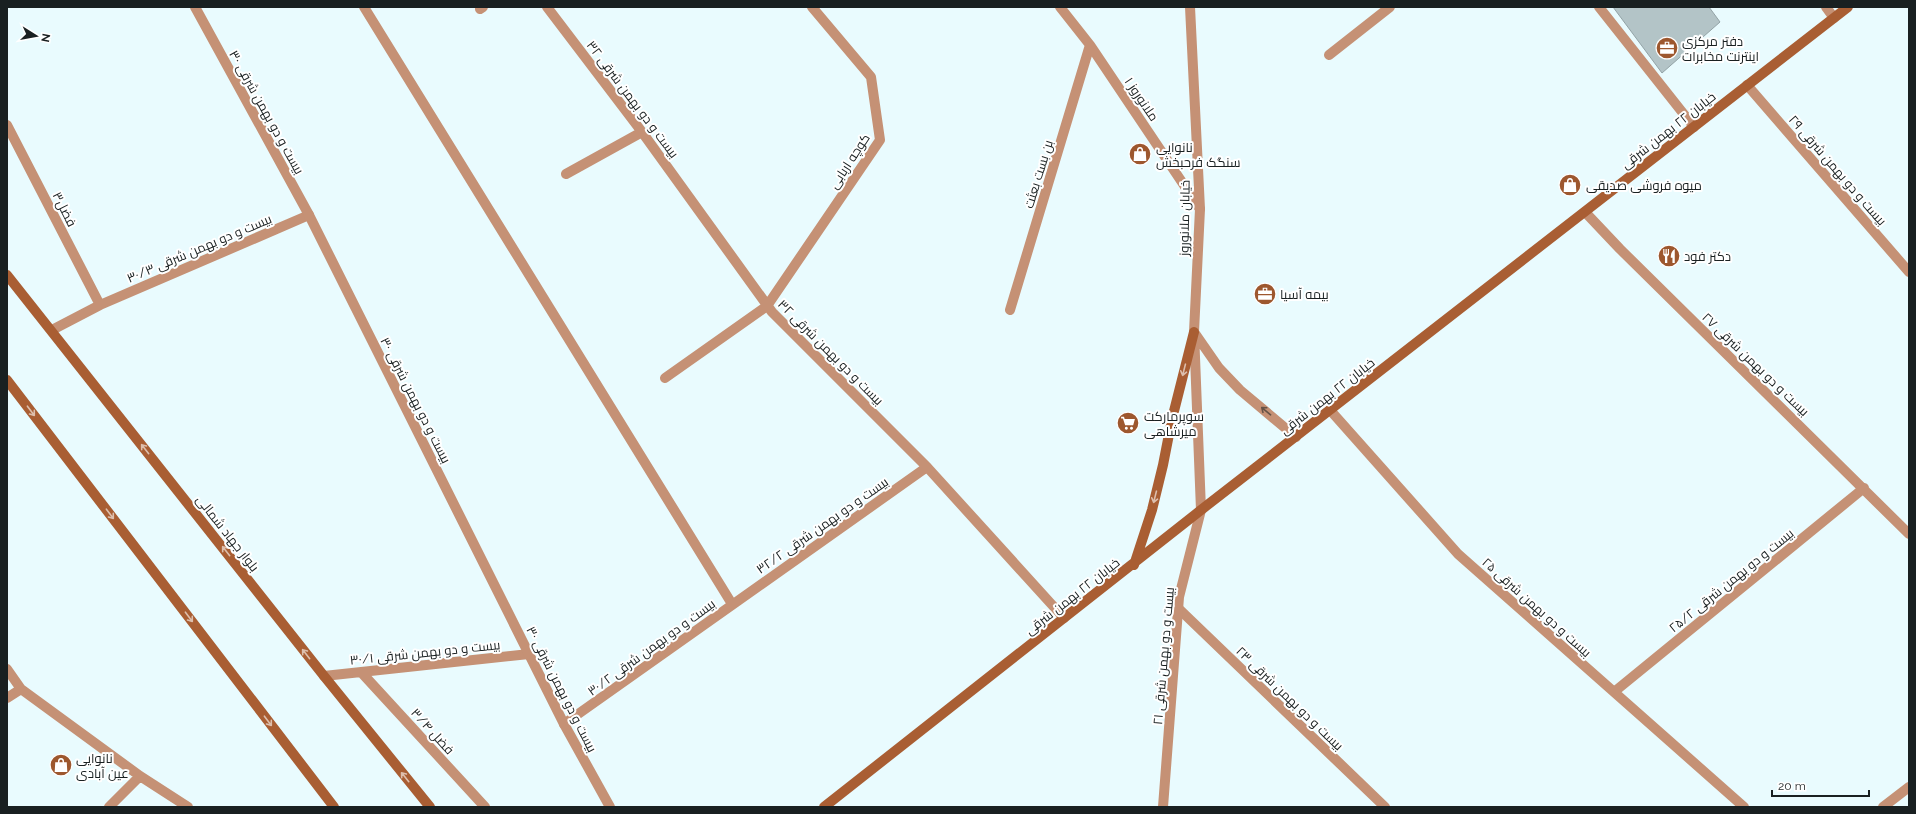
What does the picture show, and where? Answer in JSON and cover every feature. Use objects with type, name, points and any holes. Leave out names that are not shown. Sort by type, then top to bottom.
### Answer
[{"type":"main road","name":"خیابان ۲۲ بهمن شرقی","points":[[824,807],[1064,618],[1134,565],[1201,510],[1848,7]]},
{"type":"main road","name":"بلوار جهاد شمالی","points":[[7,275],[324,676],[430,807]]},
{"type":"main road","points":[[1134,565],[1152,510],[1164,465],[1172,419],[1194,332]]},
{"type":"main road","points":[[7,380],[334,807]]},
{"type":"street","name":"بیست و دو بهمن شرقی ۳۰","points":[[195,7],[309,215],[528,654],[564,724],[610,807]]},
{"type":"street","points":[[364,7],[732,604]]},
{"type":"street","name":"بیست و دو بهمن شرقی ۳۲","points":[[547,7],[642,132],[767,306],[928,467],[1064,618]]},
{"type":"street","name":"کوچه اربابی","points":[[767,306],[880,140],[871,77],[812,7]]},
{"type":"street","name":"ملانوروز ۱","points":[[1060,7],[1090,45],[1200,209]]},
{"type":"street","name":"خیابان ملانوروز","points":[[1190,7],[1200,209],[1194,332],[1201,510]]},
{"type":"street","points":[[1329,55],[1390,7]]},
{"type":"street","points":[[1599,7],[1694,127]]},
{"type":"street","points":[[1826,7],[1834,18]]},
{"type":"street","name":"بن بست بعثت","points":[[1010,310],[1090,45]]},
{"type":"street","name":"بیست و دو بهمن شرقی ۲۹","points":[[1747,85],[1909,272]]},
{"type":"street","name":"فضل۳","points":[[7,125],[100,305]]},
{"type":"street","points":[[566,174],[642,132]]},
{"type":"street","name":"بیست و دو بهمن شرقی ۲۷","points":[[1585,212],[1620,249],[1909,534]]},
{"type":"street","name":"بیست و دو بهمن شرقی ۳۰/۳","points":[[52,330],[100,305],[309,215]]},
{"type":"street","points":[[665,378],[767,306]]},
{"type":"street","points":[[1194,332],[1219,368],[1240,390],[1296,437]]},
{"type":"street","name":"بیست و دو بهمن شرقی ۲۵","points":[[1330,410],[1458,554],[1744,807]]},
{"type":"street","name":"بیست و دو بهمن شرقی ۳۲/۲","points":[[732,604],[928,467]]},
{"type":"street","name":"بیست و دو بهمن شرقی ۲۵/۲","points":[[1614,692],[1864,488]]},
{"type":"street","name":"بیست و دو بهمن شرقی ۲۱","points":[[1163,807],[1179,597],[1201,510]]},
{"type":"street","name":"بیست و دو بهمن شرقی ۳۰/۲","points":[[564,724],[732,604]]},
{"type":"street","name":"بیست و دو بهمن شرقی ۲۳","points":[[1178,608],[1385,807]]},
{"type":"street","name":"بیست و دو بهمن شرقی ۳۰/۱","points":[[324,676],[528,654]]},
{"type":"street","points":[[7,669],[21,689],[140,776],[188,807]]},
{"type":"street","name":"فضل ۳/۴","points":[[362,672],[484,807]]},
{"type":"street","points":[[7,698],[21,689]]},
{"type":"street","points":[[109,807],[140,776]]},
{"type":"street","points":[[1883,807],[1909,787]]},
{"type":"building","name":"دفتر مرکزی اینترنت مخابرات","points":[[1613,7],[1709,7],[1720,22],[1662,73]]},
{"type":"place","name":"دفتر مرکزی اینترنت مخابرات","points":[[1667,48]]},
{"type":"place","name":"نانوایی سنگک فرحبخش","points":[[1140,154]]},
{"type":"place","name":"میوه فروشی صدیقی","points":[[1570,185]]},
{"type":"place","name":"دکتر فود","points":[[1669,256]]},
{"type":"place","name":"بیمه آسیا","points":[[1265,294]]},
{"type":"place","name":"سوپرمارکت میرشاهی","points":[[1128,423]]},
{"type":"place","name":"نانوایی عین آبادی","points":[[61,765]]}]
